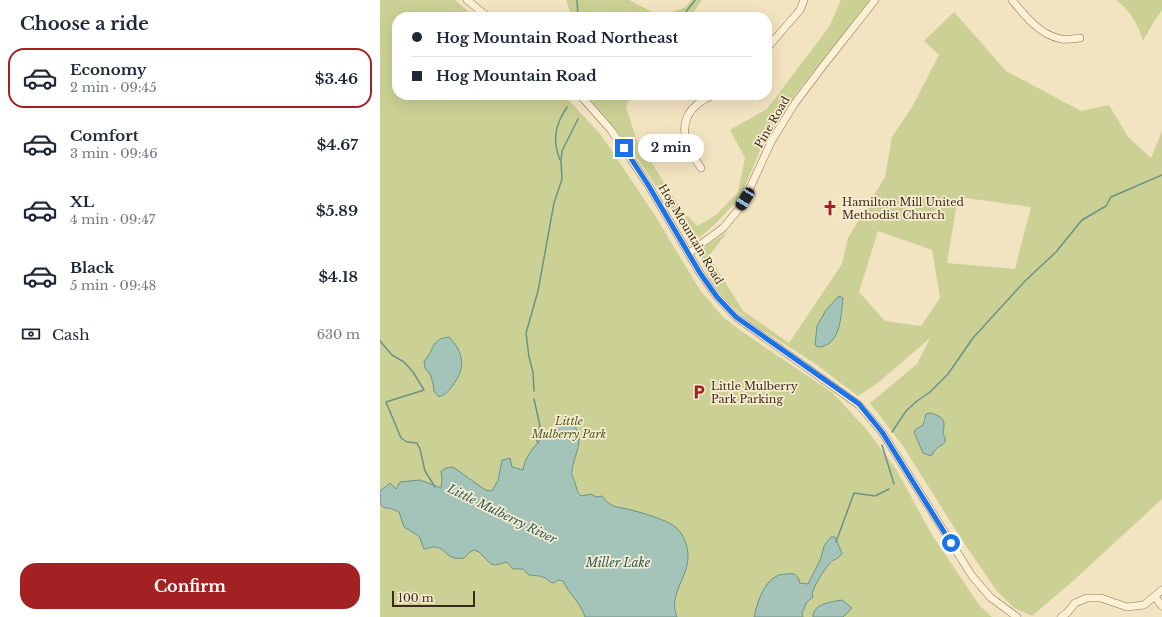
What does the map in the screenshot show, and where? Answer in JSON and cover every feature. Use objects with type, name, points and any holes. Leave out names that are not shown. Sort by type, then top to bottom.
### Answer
[{"type":"street","points":[[467,0],[477,3],[484,12]]},
{"type":"street","points":[[772,42],[800,10],[804,0]]},
{"type":"street","name":"Pine Road","points":[[688,253],[723,228],[738,210],[745,199],[771,142],[795,103],[822,66],[875,0]]},
{"type":"street","points":[[1012,0],[1033,24],[1051,36],[1062,39],[1080,38]]},
{"type":"street","name":"Hog Mountain Road","points":[[584,100],[611,130],[647,183],[688,253],[717,297],[736,317],[859,404],[890,444],[972,576],[990,597],[1017,617]]},
{"type":"street","points":[[701,168],[687,145],[684,133],[686,121],[692,108],[702,100]]},
{"type":"street","points":[[1065,616],[1075,603],[1086,598],[1101,598],[1128,607],[1144,605],[1162,590]]},
{"type":"street","points":[[1155,597],[1162,606]]},
{"type":"green space","name":"Little Mulberry Park","points":[[380,0],[455,0],[469,12],[392,12],[392,100],[569,100],[601,135],[654,214],[700,290],[723,317],[744,333],[833,393],[867,430],[896,469],[932,535],[980,606],[992,617],[380,617]]},
{"type":"green space","points":[[566,0],[629,0],[652,12],[570,12]]},
{"type":"green space","points":[[691,0],[702,0],[694,12],[672,12],[686,7]]},
{"type":"green space","points":[[841,0],[870,0],[797,92],[761,148],[740,198],[699,238],[688,235],[627,145],[591,100],[629,100],[626,107],[636,138],[681,209],[697,226],[716,215],[738,192],[745,158],[730,130],[767,109],[829,27]]},
{"type":"green space","points":[[1116,0],[1162,0],[1162,10],[1143,41],[1133,18]]},
{"type":"green space","points":[[954,12],[1006,71],[1081,111],[1109,105],[1128,137],[1151,158],[1162,131],[1162,499],[1073,581],[1032,616],[1014,608],[996,590],[960,537],[903,446],[870,403],[917,364],[930,338],[879,382],[858,396],[814,363],[763,330],[732,305],[719,291],[708,274],[699,255],[705,247],[728,231],[709,256],[743,311],[789,343],[842,264],[848,238],[885,177],[892,137],[912,107],[939,55],[924,41]],"holes":[[[958,197],[1031,207],[1015,269],[947,263]],[[878,231],[932,250],[940,298],[921,326],[885,321],[859,292]],[[924,417],[944,425],[943,432],[945,437],[932,455],[927,456],[924,454],[914,432],[923,425]]]},
{"type":"water","points":[[839,296],[843,298],[838,329],[831,341],[826,345],[818,347],[815,345],[817,326],[826,310]]},
{"type":"water","points":[[449,337],[458,348],[462,360],[460,372],[449,391],[439,397],[434,391],[430,374],[425,368],[424,361],[439,340]]},
{"type":"water","points":[[930,413],[942,418],[944,423],[943,433],[945,442],[930,456],[923,453],[914,432],[923,425],[926,414]]},
{"type":"water","name":"Miller Lake","points":[[564,419],[574,426],[579,436],[572,476],[575,481],[577,491],[581,496],[591,494],[596,497],[602,496],[612,505],[670,523],[683,536],[688,554],[685,573],[675,599],[677,617],[585,617],[581,607],[563,581],[558,580],[554,583],[543,577],[529,575],[523,569],[513,569],[507,562],[495,565],[491,564],[479,552],[474,550],[464,558],[453,558],[442,549],[433,547],[424,549],[419,536],[404,527],[399,512],[384,508],[381,504],[380,491],[390,483],[396,489],[400,482],[420,480],[441,488],[441,471],[446,468],[453,467],[484,489],[488,491],[493,490],[498,480],[502,460],[510,458],[512,467],[523,470],[530,453],[536,445],[542,438],[547,439]]},
{"type":"water","points":[[831,537],[835,537],[842,553],[830,563],[815,586],[812,594],[813,597],[807,602],[802,613],[803,617],[754,617],[764,588],[778,575],[794,574],[797,576],[800,583],[808,584],[821,558],[824,546]]},
{"type":"water","points":[[842,600],[852,608],[843,617],[813,617],[814,612],[820,606]]},
{"type":"waterway","points":[[577,0],[578,12]]},
{"type":"waterway","points":[[686,12],[695,0]]},
{"type":"waterway","points":[[560,160],[556,146],[556,133],[557,126],[567,107]]},
{"type":"waterway","points":[[534,391],[533,372],[529,357],[526,333],[538,291],[554,203],[562,179],[562,151],[578,119]]},
{"type":"waterway","points":[[892,432],[906,411],[930,392],[948,374],[973,338],[1025,281],[1056,252],[1082,220],[1106,206],[1111,197],[1162,175]]},
{"type":"waterway","name":"Little Mulberry River","points":[[380,341],[392,355],[404,362],[413,372],[424,390],[386,402],[401,438],[407,442],[417,443],[420,449],[425,471],[435,487]]},
{"type":"waterway","points":[[534,399],[540,426],[536,438],[538,443]]},
{"type":"waterway","points":[[882,445],[894,484]]},
{"type":"waterway","points":[[836,542],[854,493],[875,496],[889,489]]},
{"type":"place","name":"Hamilton Mill United Methodist Church","points":[[830,208]]},
{"type":"place","name":"Little Mulberry Park Parking","points":[[699,392]]},
{"type":"route","points":[[624,148],[647,183],[700,273],[717,297],[736,317],[859,404],[882,432],[903,463],[951,543]]}]
